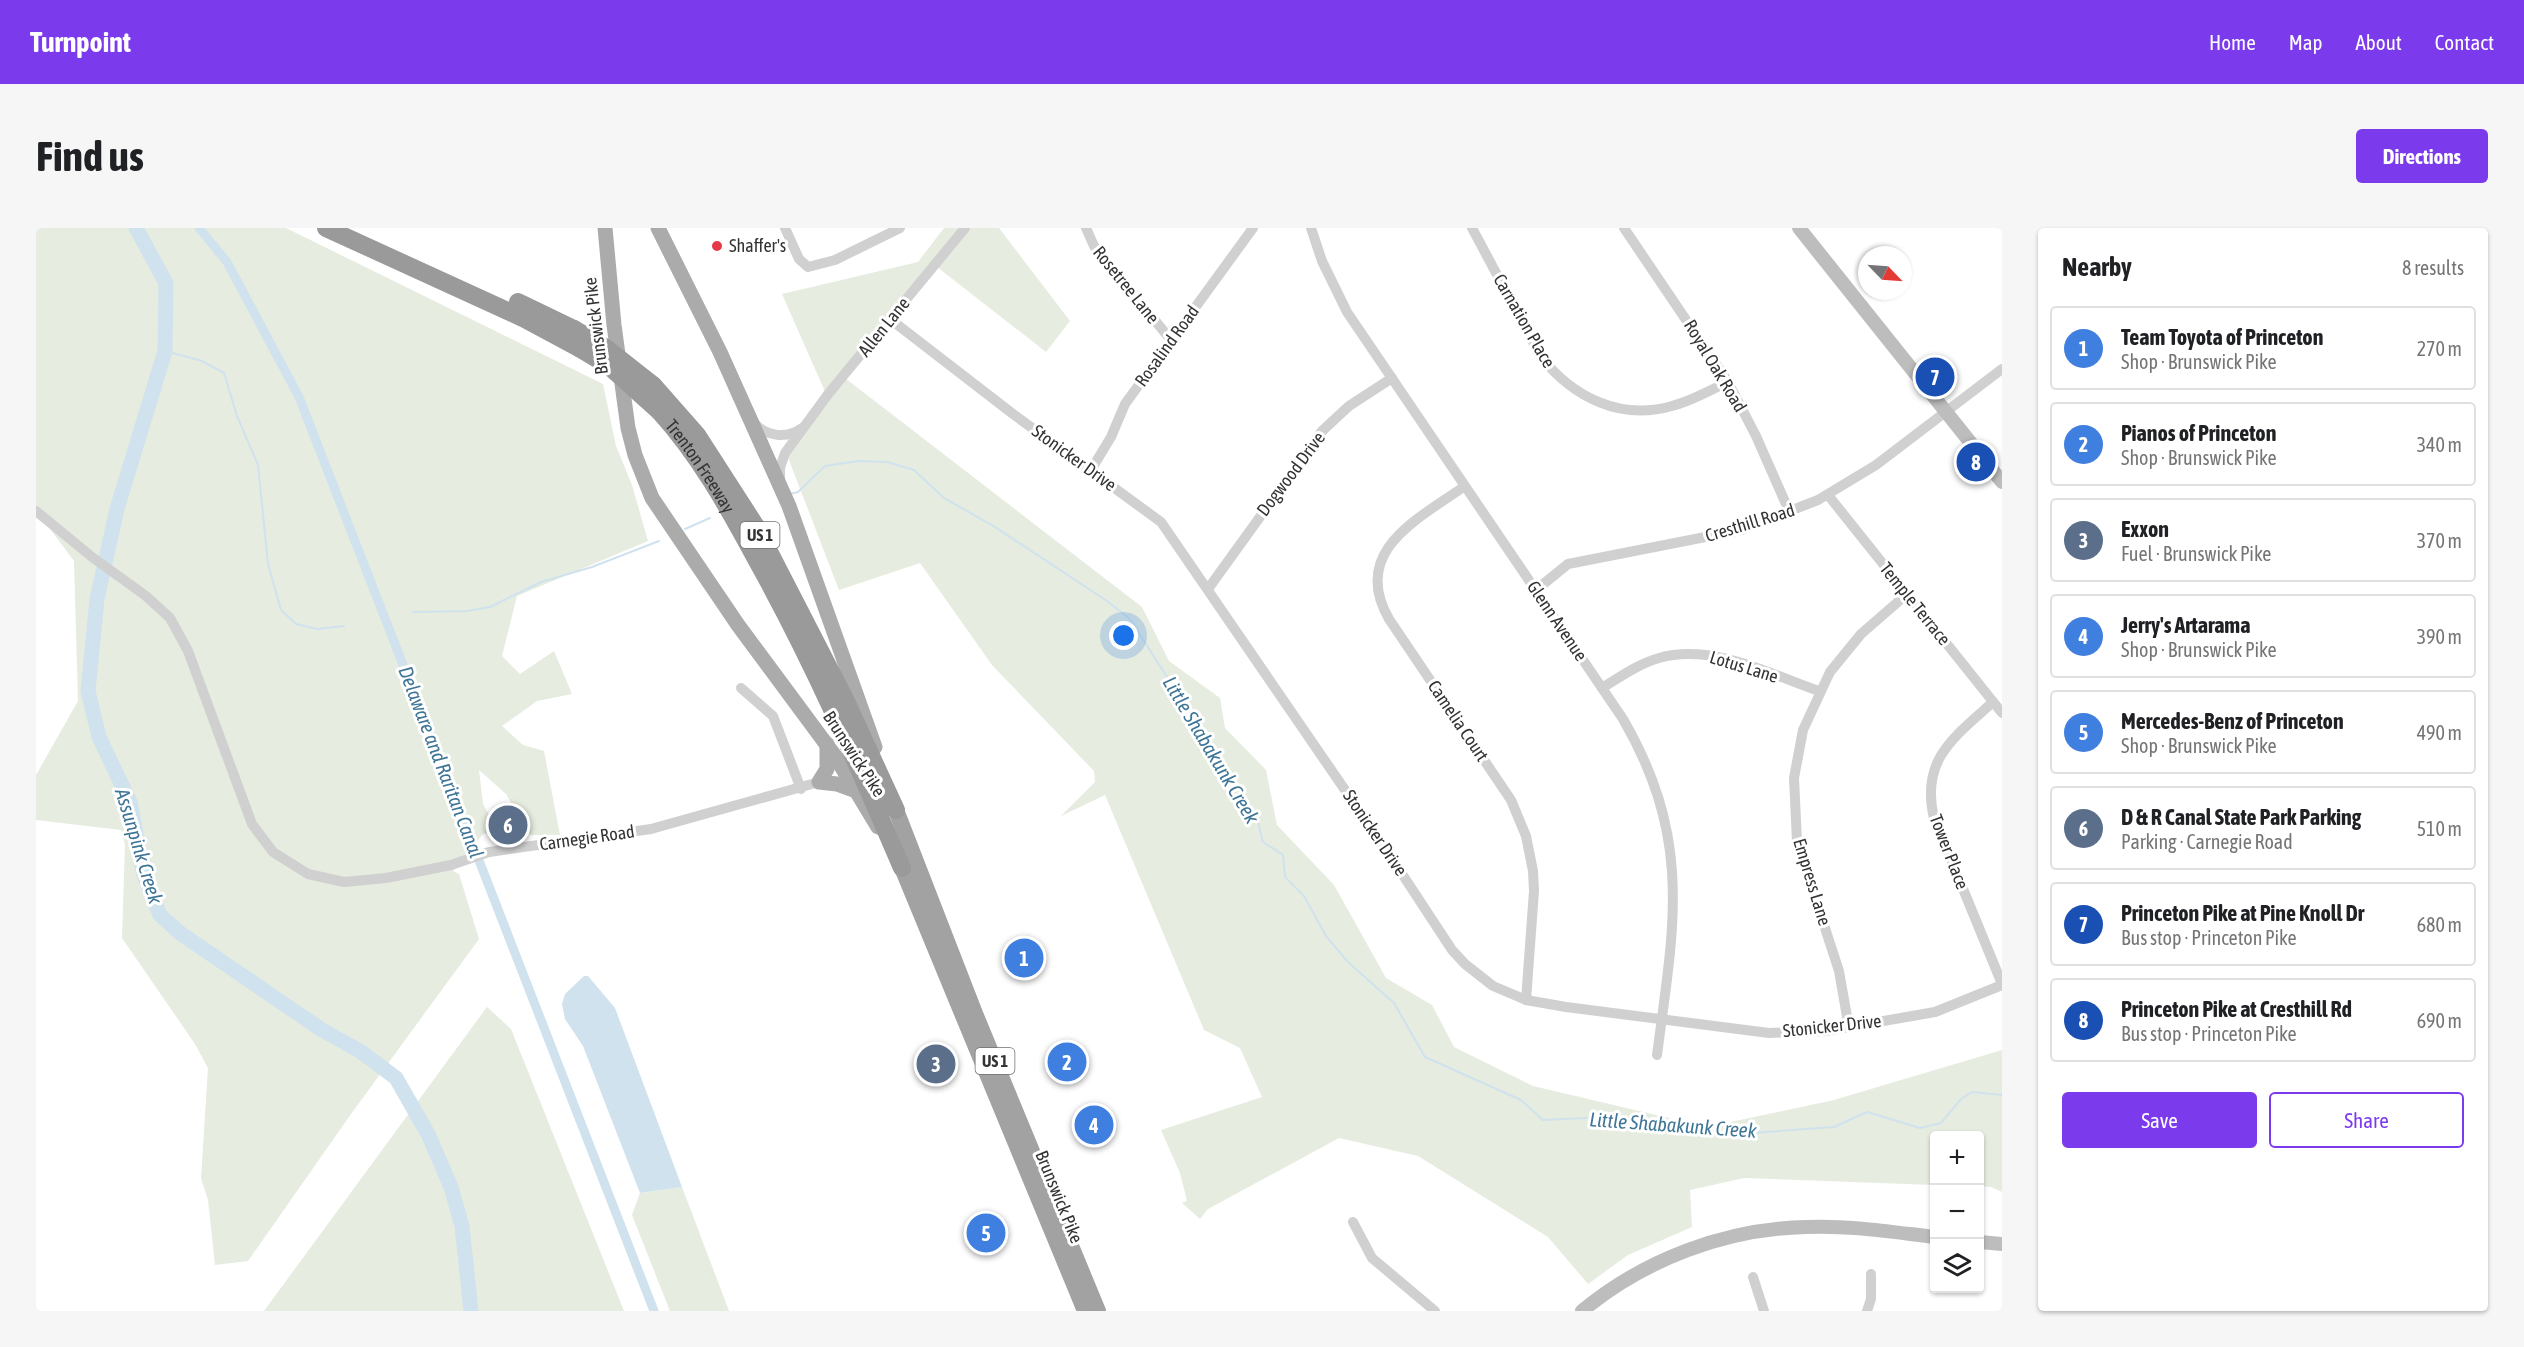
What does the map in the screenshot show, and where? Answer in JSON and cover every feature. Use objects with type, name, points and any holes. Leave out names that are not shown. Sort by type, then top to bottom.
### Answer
[{"type":"highway","name":"Trenton Freeway","points":[[326,228],[525,319],[579,348],[609,366],[659,411],[679,433],[710,477],[798,634],[902,868]]},
{"type":"highway","name":"Trenton Freeway","points":[[352,228],[574,329],[606,348],[653,385],[697,435],[757,528],[845,699],[896,810]]},
{"type":"highway","name":"Brunswick Pike","points":[[896,810],[977,1020],[1098,1311]]},
{"type":"highway","name":"Brunswick Pike","points":[[902,868],[1084,1311]]},
{"type":"main road","name":"Brunswick Pike","points":[[605,228],[614,325],[628,428],[643,477],[666,522],[826,744],[902,868]]},
{"type":"main road","name":"Brunswick Pike","points":[[658,228],[752,419],[789,506],[896,810]]},
{"type":"main road","points":[[1799,228],[2002,482]]},
{"type":"main road","points":[[826,744],[827,769],[819,782],[837,784],[856,791]]},
{"type":"main road","points":[[1582,1311],[1612,1288],[1656,1263],[1704,1244],[1738,1235],[1780,1228],[1832,1227],[1930,1237]]},
{"type":"main road","points":[[1984,1242],[2002,1244]]},
{"type":"street","points":[[785,228],[799,260],[808,267],[835,260],[900,228]]},
{"type":"street","name":"Allen Lane","points":[[781,487],[782,458],[890,319],[965,228]]},
{"type":"street","name":"Rosetree Lane","points":[[1086,228],[1094,246],[1171,340]]},
{"type":"street","name":"Rosalind Road","points":[[1091,470],[1108,444],[1125,404],[1253,228]]},
{"type":"street","name":"Glenn Avenue","points":[[1311,228],[1333,288],[1629,729],[1648,767],[1670,842],[1674,920],[1657,1055]]},
{"type":"street","name":"Carnation Place","points":[[1472,228],[1541,357],[1554,373],[1581,394],[1626,410],[1657,409],[1686,402],[1728,382]]},
{"type":"street","name":"Royal Oak Road","points":[[1624,228],[1728,382],[1756,435],[1790,513]]},
{"type":"street","name":"Stonicker Drive","points":[[890,319],[1013,414],[1161,522],[1452,950],[1486,981],[1526,1000],[1769,1033],[1849,1028],[1935,1012],[2002,984]]},
{"type":"street","name":"Cresthill Road","points":[[1536,590],[1559,569],[1578,560],[1720,535],[1790,513],[1828,495],[1876,465],[2002,369]]},
{"type":"street","name":"Dogwood Drive","points":[[1208,589],[1322,431],[1349,406],[1392,378]]},
{"type":"street","points":[[752,419],[764,431],[780,436],[797,432],[805,426]]},
{"type":"street","name":"Camelia Court","points":[[1465,486],[1392,540],[1381,560],[1377,584],[1379,596],[1389,619],[1511,800],[1526,836],[1533,870],[1534,891],[1526,1000]]},
{"type":"street","name":"Temple Terrace","points":[[1828,495],[2002,713]]},
{"type":"street","name":"Carnegie Road","points":[[36,511],[164,612],[181,636],[245,810],[259,836],[280,858],[298,870],[319,877],[357,882],[443,867],[489,852],[622,835],[801,789],[819,782]]},
{"type":"street","name":"Empress Lane","points":[[1849,1028],[1839,971],[1802,862],[1794,822],[1793,798],[1797,754],[1803,730],[1819,691],[1850,646],[1907,594]]},
{"type":"street","name":"Lotus Lane","points":[[1602,688],[1643,664],[1673,654],[1689,653],[1720,657],[1819,691]]},
{"type":"street","points":[[741,688],[773,716],[801,789]]},
{"type":"street","name":"Tower Place","points":[[1993,702],[1946,747],[1934,771],[1930,793],[1934,818],[2002,984]]},
{"type":"street","points":[[1353,1222],[1372,1258],[1435,1311]]},
{"type":"street","points":[[1867,1311],[1871,1299],[1871,1274]]},
{"type":"street","points":[[1753,1278],[1764,1311]]},
{"type":"shaded area","points":[[36,228],[286,228],[603,384],[616,446],[632,485],[648,541],[517,596],[502,656],[520,674],[554,651],[572,694],[537,701],[502,726],[523,745],[544,751],[560,835],[530,835],[506,794],[479,770],[483,804],[499,833],[483,834],[453,871],[459,874],[479,939],[351,1114],[248,1261],[215,1265],[208,1200],[201,1178],[208,1068],[195,1044],[122,938],[125,845],[121,830],[36,820],[36,775],[78,701],[74,561],[36,510]]},
{"type":"shaded area","points":[[944,228],[999,228],[1070,321],[1046,352],[932,263],[841,375],[1142,607],[1169,661],[1220,698],[1225,728],[1266,770],[1277,825],[1334,885],[1386,978],[1432,1005],[1454,1047],[1533,1086],[1707,1127],[1834,1100],[2002,1050],[2002,1192],[1984,1186],[1984,1131],[1930,1131],[1930,1185],[1744,1178],[1690,1190],[1692,1227],[1628,1255],[1588,1284],[1548,1237],[1418,1156],[1339,1138],[1208,1209],[1200,1219],[1182,1203],[1187,1201],[1180,1173],[1161,1130],[1262,1097],[1240,1048],[1204,1030],[1105,795],[1061,816],[1095,782],[1094,771],[992,665],[920,563],[839,590],[784,447],[827,396],[782,294],[918,262]]},
{"type":"shaded area","points":[[487,1007],[511,1029],[624,1311],[264,1311]]},
{"type":"shaded area","points":[[682,1187],[729,1311],[670,1311],[632,1215],[640,1193]]},
{"type":"water","points":[[584,976],[588,976],[615,1008],[682,1187],[640,1193],[583,1046],[565,1019],[562,1004],[565,994]]},
{"type":"waterway","name":"Assunpink Creek","points":[[136,228],[166,283],[165,351],[117,509],[97,599],[88,691],[99,737],[130,802],[144,875],[160,915],[180,933],[322,1030],[360,1051],[396,1078],[428,1134],[451,1187],[462,1226],[471,1311]]},
{"type":"waterway","name":"Delaware and Raritan Canal","points":[[199,228],[227,262],[299,397],[654,1311]]},
{"type":"waterway","name":"Little Shabakunk Creek","points":[[165,351],[202,361],[224,373],[237,416],[258,465],[268,564],[281,610],[296,624],[317,629],[344,626]]},
{"type":"waterway","name":"Little Shabakunk Creek","points":[[790,494],[798,492],[825,466],[858,461],[887,462],[914,470],[944,498],[995,527],[1107,601],[1130,619],[1257,818],[1263,842],[1283,855],[1285,877],[1304,896],[1326,936],[1348,962],[1394,1003],[1425,1057],[1521,1100],[1543,1120],[1607,1117],[1738,1134],[1834,1127],[1867,1112],[1920,1128],[1941,1123],[1961,1099],[1972,1092],[2002,1095]]},
{"type":"waterway","name":"Little Shabakunk Creek","points":[[685,529],[710,518]]},
{"type":"waterway","name":"Little Shabakunk Creek","points":[[413,612],[467,611],[490,607],[541,582],[592,567],[659,541]]},
{"type":"place","name":"Shaffer's","points":[[717,246]]},
{"type":"place","name":"Princeton Pike at Pine Knoll Dr","points":[[1935,377]]},
{"type":"place","name":"Princeton Pike at Cresthill Rd","points":[[1976,462]]},
{"type":"place","name":"D & R Canal State Park Parking","points":[[508,825]]},
{"type":"place","name":"Team Toyota of Princeton","points":[[1024,958]]},
{"type":"place","name":"Pianos of Princeton","points":[[1067,1062]]},
{"type":"place","name":"Exxon","points":[[936,1064]]},
{"type":"place","name":"Jerry's Artarama","points":[[1094,1125]]},
{"type":"place","name":"Mercedes-Benz of Princeton","points":[[986,1233]]}]
